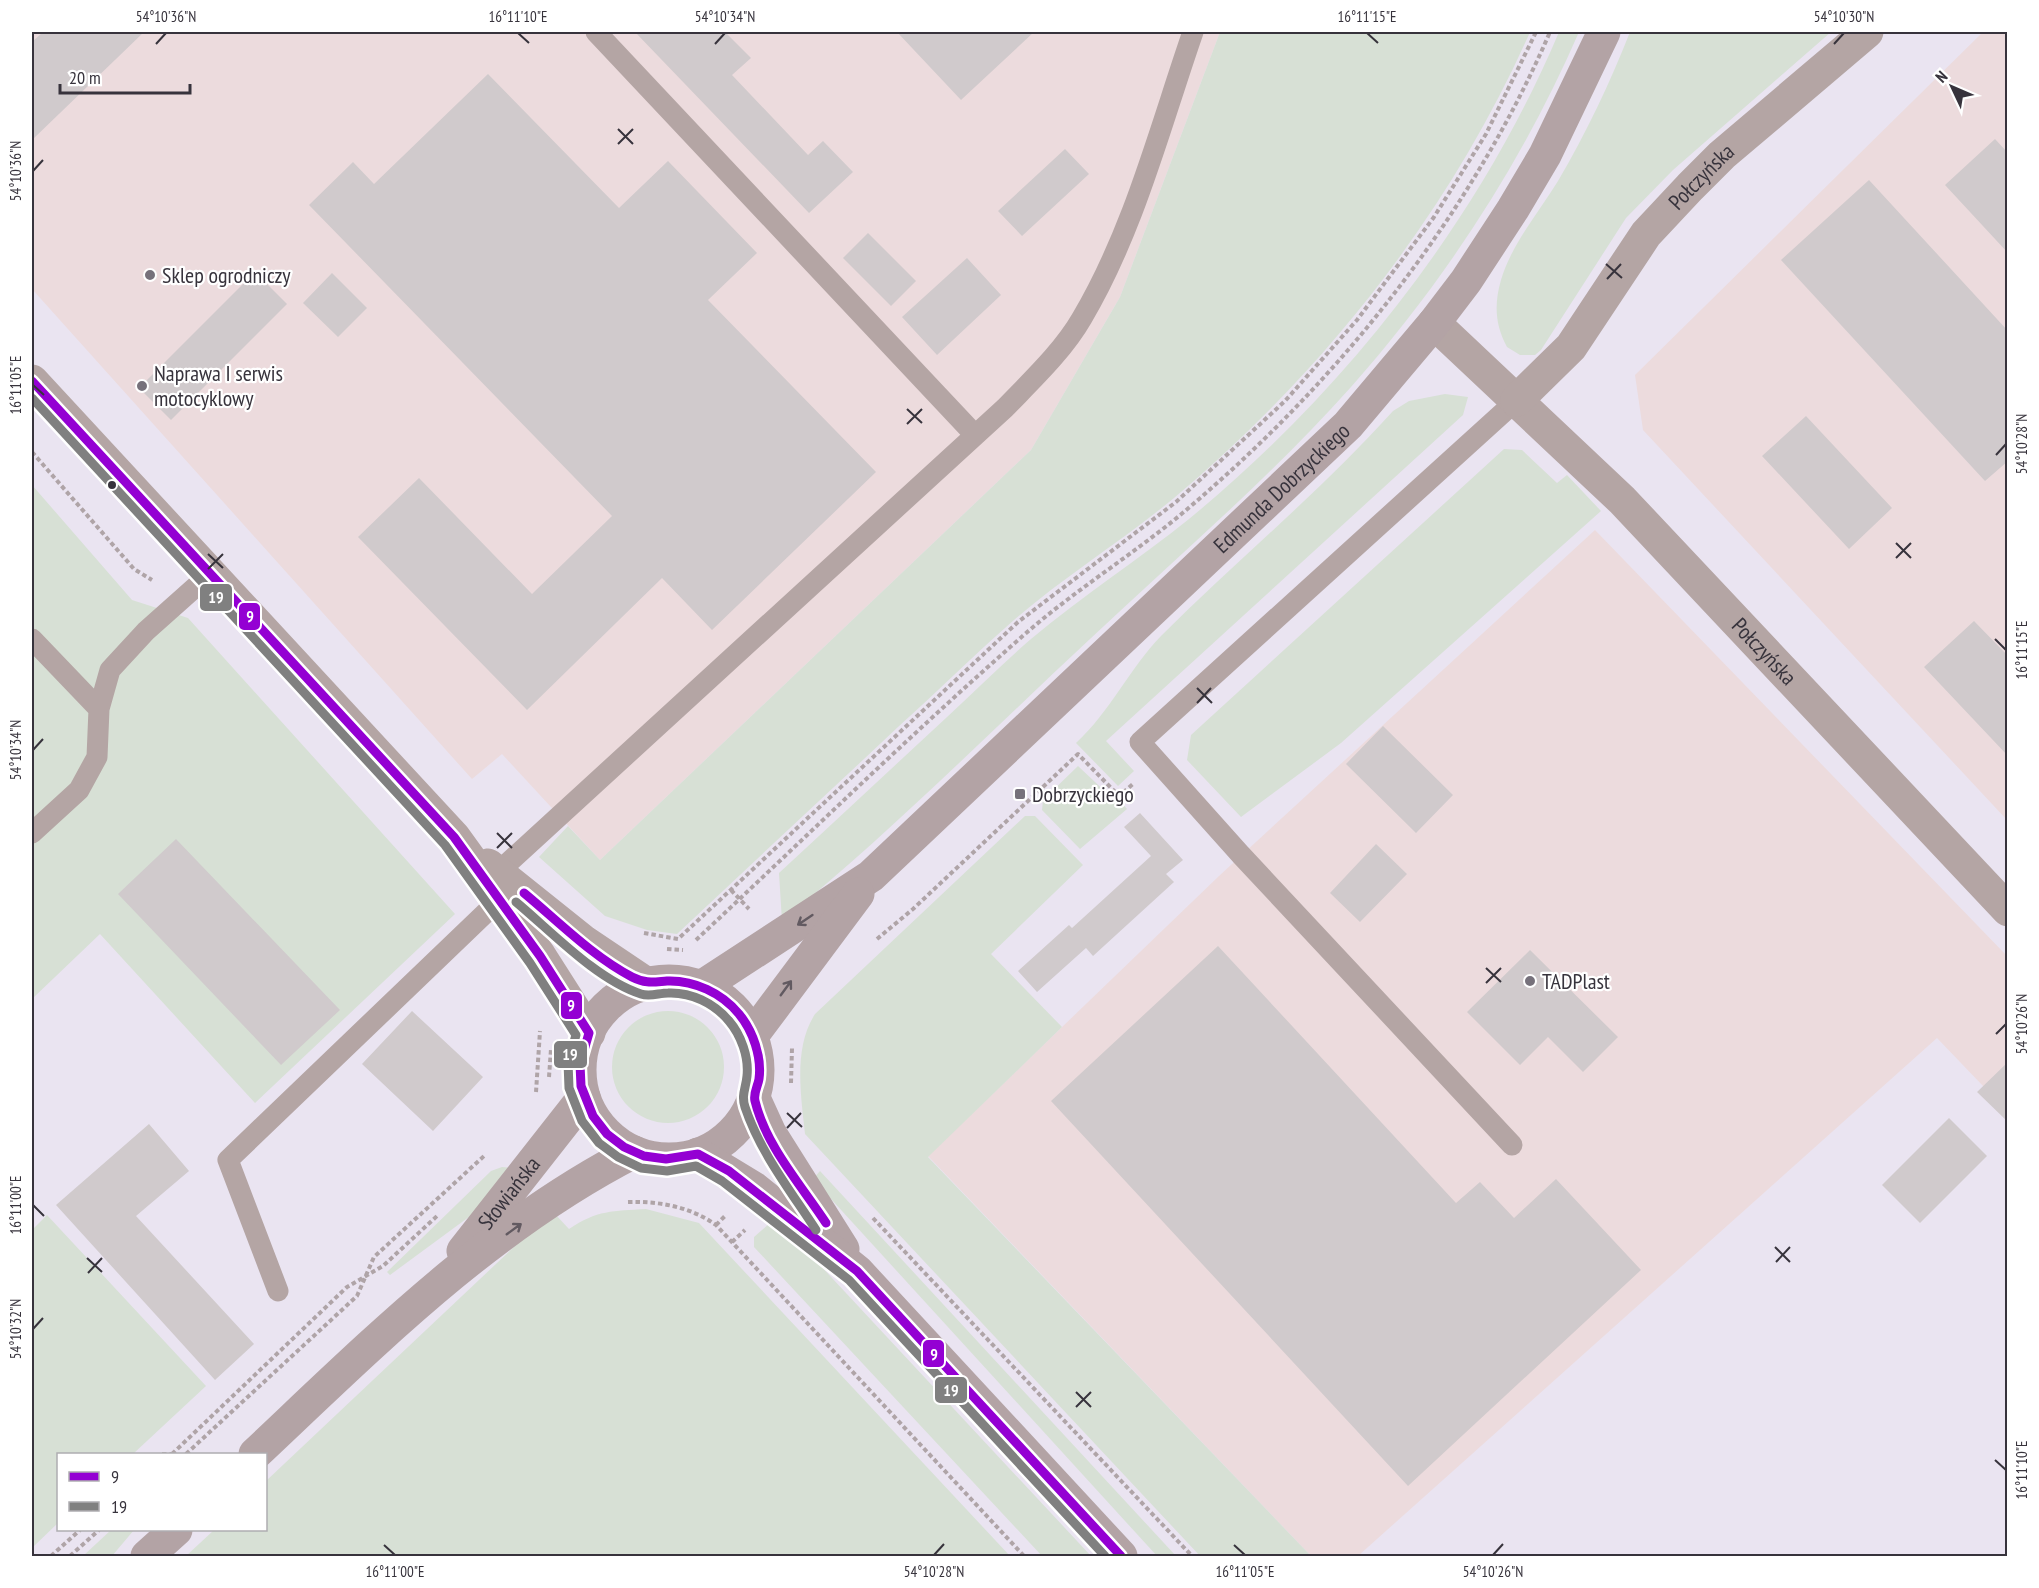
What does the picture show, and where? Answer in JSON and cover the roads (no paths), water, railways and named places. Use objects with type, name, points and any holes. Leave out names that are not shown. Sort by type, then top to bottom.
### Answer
[{"type":"main road","name":"Edmunda Dobrzyckiego","points":[[752,1036],[871,876],[1348,425],[1434,323],[1466,280],[1539,164],[1575,97],[1604,32]]},
{"type":"main road","name":"Edmunda Dobrzyckiego","points":[[701,987],[871,876]]},
{"type":"main road","points":[[669,981],[701,987],[732,1006],[752,1036],[759,1067],[754,1098],[744,1119],[728,1137],[698,1154],[666,1159],[634,1152],[607,1134],[593,1116],[584,1097],[580,1064],[589,1033],[603,1011],[612,1002],[647,984],[669,981]]},
{"type":"main road","name":"Słowiańska","points":[[432,1288],[522,1179],[584,1097]]},
{"type":"main road","points":[[754,1098],[770,1133],[857,1271]]},
{"type":"main road","name":"Słowiańska","points":[[257,1453],[432,1288],[557,1196],[634,1152]]},
{"type":"main road","points":[[698,1154],[754,1188],[857,1271],[1121,1557]]},
{"type":"main road","points":[[147,1557],[175,1531]]},
{"type":"street","name":"Połczyńska","points":[[1517,400],[1571,347],[1646,234],[1683,195],[1722,155],[1867,32]]},
{"type":"street","name":"Połczyńska","points":[[1434,323],[1622,500],[2007,910]]},
{"type":"street","points":[[32,381],[498,886],[589,1033]]},
{"type":"street","points":[[498,886],[647,984]]},
{"type":"lane","points":[[596,32],[975,435]]},
{"type":"lane","points":[[278,1291],[228,1160],[498,886],[1005,408],[1040,371],[1082,319],[1122,235],[1193,32]]},
{"type":"lane","points":[[1512,1145],[1140,741],[1517,400]]},
{"type":"lane","points":[[32,833],[79,790],[97,757],[99,709],[110,670],[146,631],[210,574]]},
{"type":"lane","points":[[32,639],[99,709]]},
{"type":"place","name":"Sklep ogrodniczy","points":[[150,275]]},
{"type":"place","name":"Naprawa I serwis motocyklowy","points":[[142,386]]},
{"type":"place","name":"Dobrzyckiego","points":[[1020,794]]},
{"type":"place","name":"TADPlast","points":[[1530,981]]}]
